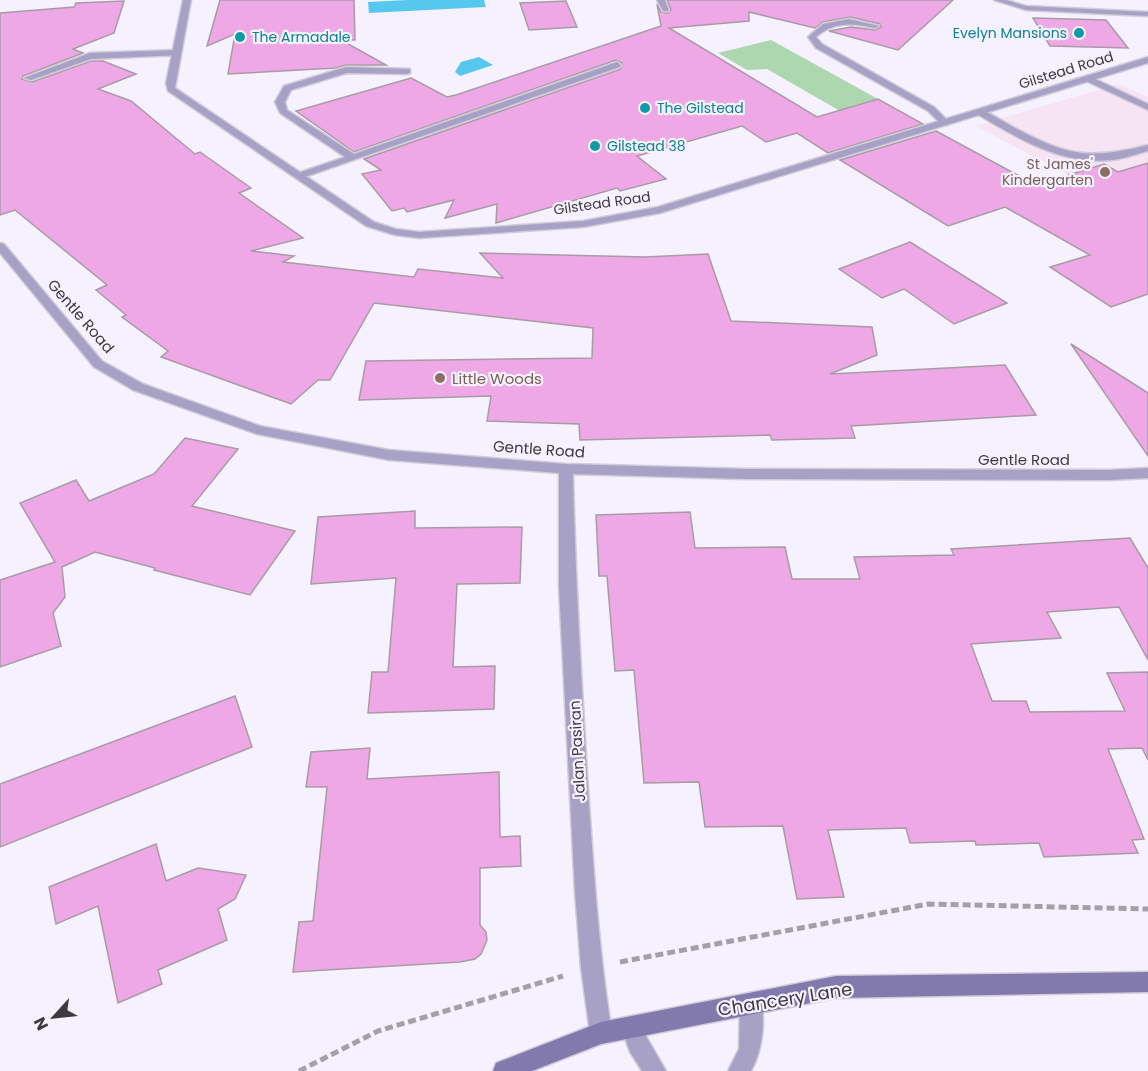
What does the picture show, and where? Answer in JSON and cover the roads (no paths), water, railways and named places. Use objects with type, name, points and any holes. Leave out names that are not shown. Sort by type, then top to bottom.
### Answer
[{"type":"street","name":"Gilstead Road","points":[[187,0],[170,83],[171,88],[370,224],[394,232],[419,235],[583,224],[660,210],[1148,60]]},
{"type":"street","points":[[661,0],[666,9]]},
{"type":"street","points":[[998,0],[1026,8],[1148,14]]},
{"type":"street","points":[[875,26],[849,20],[838,21],[818,31],[812,37],[819,46],[931,109],[945,123]]},
{"type":"street","points":[[28,78],[90,57],[177,53]]},
{"type":"street","points":[[298,176],[617,65]]},
{"type":"street","points":[[352,157],[284,111],[280,102],[287,88],[346,70],[407,71]]},
{"type":"street","points":[[1089,79],[1148,107]]},
{"type":"street","points":[[981,112],[1039,142],[1077,156],[1111,157],[1148,148]]},
{"type":"street","name":"Gentle Road","points":[[0,246],[98,364],[138,387],[257,430],[389,455],[566,468],[746,474],[1108,476],[1148,473]]},
{"type":"street","name":"Jalan Pasiran","points":[[566,468],[567,588],[591,968],[601,1033]]},
{"type":"street","name":"Chancery Lane","points":[[504,1071],[601,1033],[836,987],[1148,982]]},
{"type":"street","points":[[739,1071],[750,1051],[751,1004]]},
{"type":"street","points":[[632,1027],[638,1044],[655,1071]]},
{"type":"water","points":[[484,0],[486,7],[369,13],[368,2]]},
{"type":"water","points":[[479,57],[493,65],[460,76],[455,72],[461,62]]},
{"type":"place","name":"Evelyn Mansions","points":[[1079,33]]},
{"type":"place","name":"The Armadale","points":[[240,37]]},
{"type":"place","name":"The Gilstead","points":[[645,108]]},
{"type":"place","name":"Gilstead 38","points":[[595,146]]},
{"type":"place","name":"St James' Kindergarten","points":[[1105,172]]},
{"type":"place","name":"Little Woods","points":[[440,378]]}]
